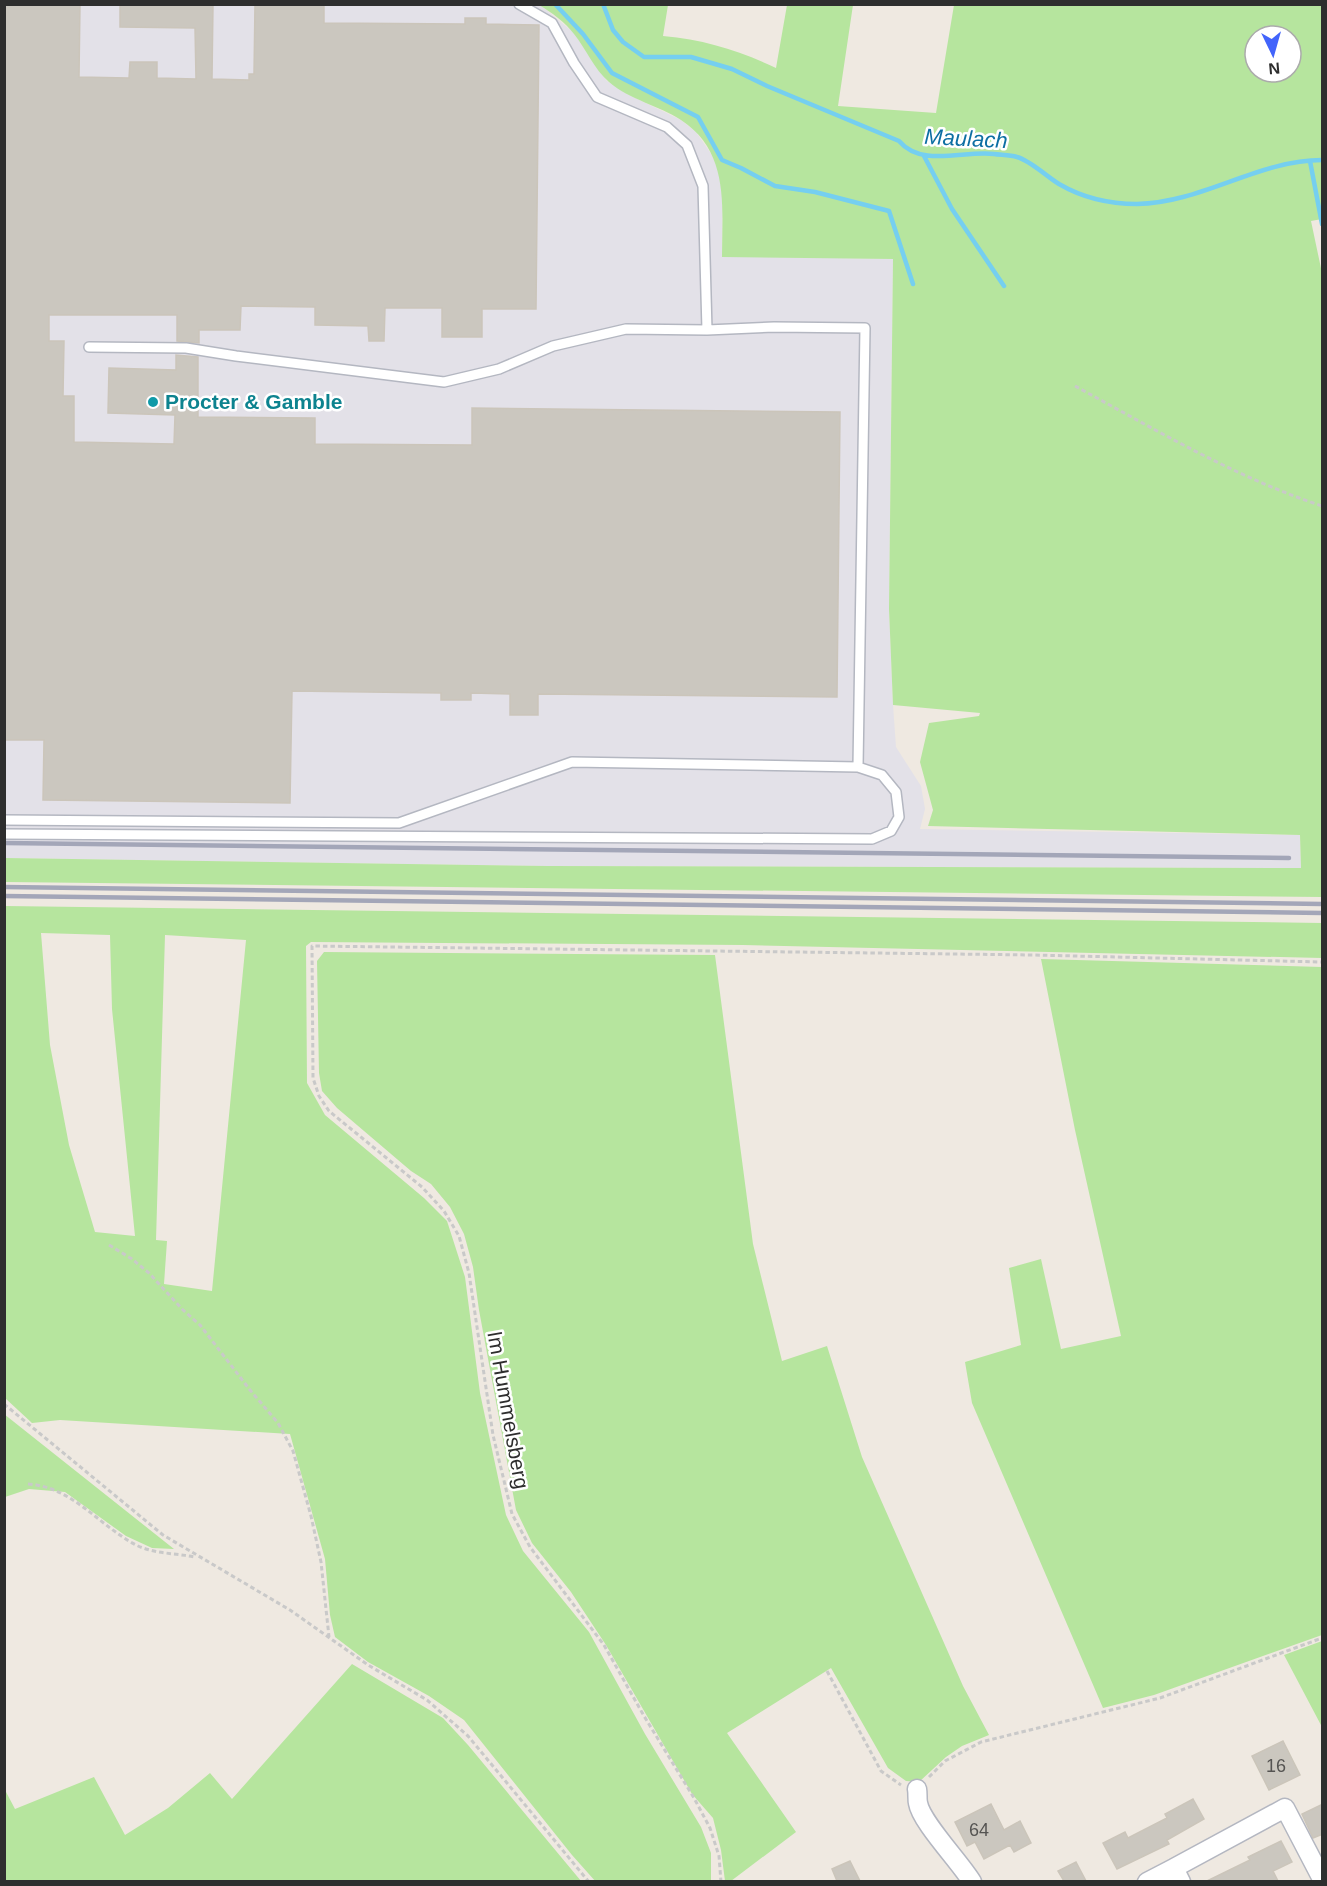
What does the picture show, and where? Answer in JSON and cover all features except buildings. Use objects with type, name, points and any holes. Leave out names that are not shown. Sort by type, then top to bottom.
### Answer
[{"type":"street","points":[[917,1789],[918,1805],[931,1828],[972,1881]]},
{"type":"street","points":[[1147,1881],[1177,1875],[1285,1808],[1323,1879]]},
{"type":"lane","points":[[519,4],[552,23],[597,97],[667,127],[687,144],[703,186],[707,330]]},
{"type":"lane","points":[[89,347],[186,348],[444,382],[499,369],[552,346],[626,329],[865,327],[858,766]]},
{"type":"lane","points":[[4,820],[399,823],[572,762],[858,766],[882,775],[896,792],[899,817],[891,831],[872,839],[4,834]]},
{"type":"path","points":[[1075,386],[1241,474],[1323,506]]},
{"type":"path","name":"Im Hummelsberg","points":[[721,1881],[718,1856],[710,1828],[694,1798],[604,1645],[530,1547],[512,1514],[493,1435],[469,1273],[459,1236],[444,1211],[422,1187],[329,1111],[319,1096],[314,1078],[312,946],[1034,955],[1323,962]]},
{"type":"path","points":[[108,1245],[132,1259],[200,1325],[250,1390],[266,1406],[282,1430],[293,1451],[311,1516],[321,1562],[329,1638]]},
{"type":"path","points":[[4,1404],[155,1529],[197,1557],[280,1604],[368,1665],[427,1700],[462,1729],[589,1881]]},
{"type":"path","points":[[28,1484],[40,1485],[65,1494],[138,1546],[152,1551],[197,1557]]},
{"type":"path","points":[[827,1671],[881,1771],[897,1784],[917,1789],[945,1761],[981,1742],[1160,1698],[1323,1638]]},
{"type":"shaded area","points":[[539,4],[574,33],[607,81],[627,94],[681,120],[696,132],[714,158],[723,186],[722,256],[893,259],[889,609],[893,705],[896,747],[921,786],[925,809],[920,829],[1300,835],[1301,868],[548,866],[5,858],[5,5]]},
{"type":"green space","points":[[539,5],[668,5],[663,36],[721,47],[776,68],[787,5],[853,5],[838,106],[936,113],[954,5],[1322,5],[1322,219],[1311,221],[1322,273],[1322,897],[5,882],[5,858],[548,866],[1301,868],[1300,835],[928,826],[933,810],[920,762],[929,723],[979,716],[980,713],[893,705],[889,609],[893,259],[722,257],[720,182],[716,164],[708,148],[697,133],[681,120],[609,82],[571,30]]},
{"type":"green space","points":[[5,906],[1322,923],[1322,958],[743,945],[311,942],[306,946],[307,1083],[325,1115],[424,1198],[447,1221],[465,1277],[480,1393],[506,1515],[523,1551],[589,1632],[645,1734],[701,1827],[711,1853],[711,1881],[596,1882],[464,1720],[429,1696],[368,1662],[335,1637],[330,1615],[325,1559],[290,1434],[60,1420],[32,1423],[5,1398]],"holes":[[[41,933],[110,935],[112,1009],[135,1236],[95,1232],[69,1145],[50,1045]],[[165,935],[246,940],[212,1291],[164,1284],[167,1241],[156,1240]]]},
{"type":"green space","points":[[324,952],[715,955],[753,1244],[782,1361],[827,1346],[862,1457],[963,1686],[989,1735],[962,1746],[946,1757],[919,1782],[906,1781],[888,1768],[831,1668],[727,1733],[796,1832],[731,1881],[725,1881],[721,1850],[713,1818],[692,1794],[606,1645],[571,1592],[532,1543],[516,1510],[473,1267],[464,1234],[450,1207],[431,1184],[411,1171],[337,1108],[322,1091],[319,1073],[317,961]]},
{"type":"green space","points":[[1041,959],[1322,967],[1322,1635],[1154,1695],[1103,1708],[972,1403],[965,1362],[1021,1345],[1009,1268],[1041,1259],[1061,1349],[1121,1336],[1075,1130]]},
{"type":"green space","points":[[4,1414],[174,1549],[152,1548],[126,1536],[65,1492],[29,1489],[5,1497]]},
{"type":"green space","points":[[1322,1641],[1322,1727],[1284,1655]]},
{"type":"green space","points":[[352,1664],[443,1718],[581,1881],[5,1881],[5,1790],[15,1809],[94,1777],[125,1835],[168,1808],[210,1773],[232,1799]]},
{"type":"waterway","points":[[555,4],[583,34],[612,73],[698,117],[722,160],[775,186],[815,192],[889,211],[913,284]]},
{"type":"waterway","name":"Maulach","points":[[603,4],[613,30],[623,42],[644,57],[691,57],[732,69],[899,141],[908,149],[919,154],[944,156],[982,153],[1017,157],[1068,189],[1097,199],[1127,204],[1161,202],[1207,190],[1275,167],[1322,160]]},
{"type":"waterway","points":[[924,156],[952,209],[1004,286]]},
{"type":"waterway","points":[[1310,161],[1322,224]]},
{"type":"railway","points":[[4,843],[1289,858]]},
{"type":"railway","points":[[4,887],[1322,904]]},
{"type":"railway","points":[[4,896],[1322,913]]},
{"type":"place","name":"Procter & Gamble","points":[[153,402]]}]
